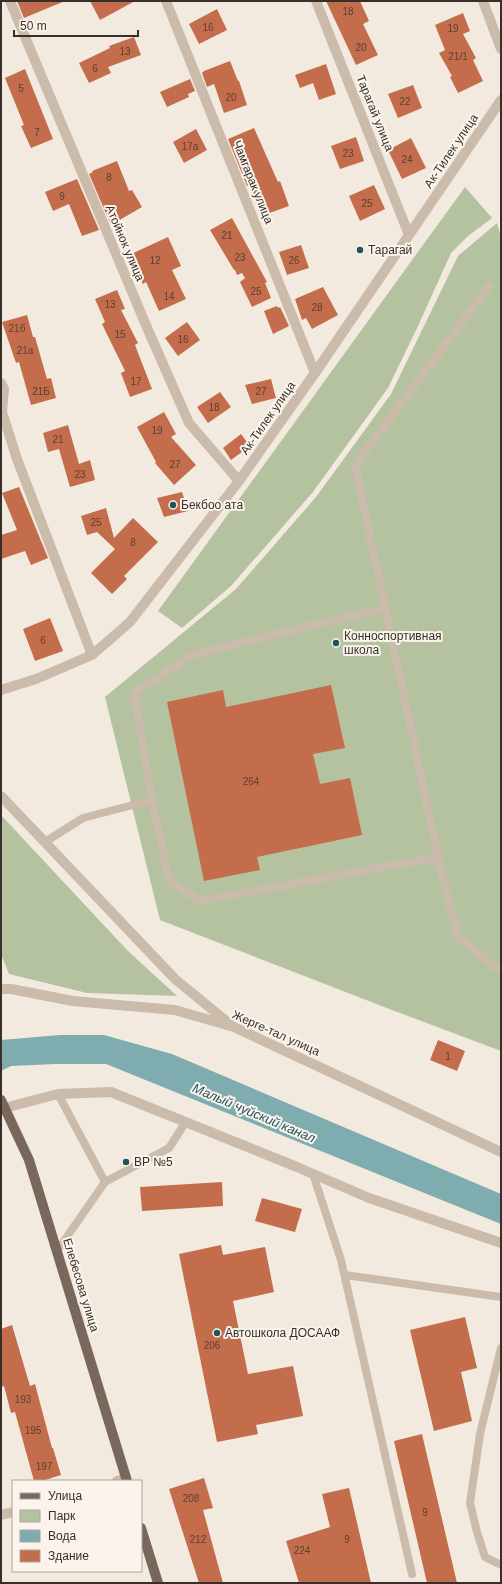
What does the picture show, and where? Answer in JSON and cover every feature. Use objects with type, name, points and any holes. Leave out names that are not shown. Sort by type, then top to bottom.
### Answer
[{"type":"main road","name":"Елебесова улица","points":[[2,1104],[29,1160],[123,1480]]},
{"type":"main road","points":[[142,1531],[158,1583]]},
{"type":"street","name":"Атойнок улица","points":[[10,1],[148,330],[190,423],[239,481]]},
{"type":"street","name":"Чамгарак улица","points":[[166,1],[315,373]]},
{"type":"street","name":"Тарагай улица","points":[[316,1],[409,236]]},
{"type":"street","points":[[483,1],[501,49]]},
{"type":"street","name":"Ак-Тилек улица","points":[[1,690],[36,678],[92,655],[130,622],[239,481],[315,373],[501,100]]},
{"type":"street","points":[[1,383],[4,389],[2,412],[17,459],[92,655]]},
{"type":"street","points":[[1,796],[175,979],[234,1027]]},
{"type":"street","name":"Жерге-тал улица","points":[[1,989],[11,989],[73,1001],[175,1010],[234,1027],[501,1152]]},
{"type":"street","points":[[2,1104],[58,1094],[111,1092],[369,1198],[501,1243]]},
{"type":"street","points":[[1,1516],[12,1512]]},
{"type":"lane","points":[[489,286],[355,465],[438,857],[458,936],[495,967],[501,968]]},
{"type":"lane","points":[[385,608],[192,655],[134,693],[152,800],[169,880],[200,901],[438,857]]},
{"type":"lane","points":[[45,842],[83,818],[152,800]]},
{"type":"lane","points":[[58,1094],[105,1182]]},
{"type":"lane","points":[[57,1252],[105,1182],[169,1148],[185,1123]]},
{"type":"lane","points":[[313,1174],[345,1275],[412,1574]]},
{"type":"lane","points":[[345,1275],[501,1297]]},
{"type":"lane","points":[[501,1348],[480,1434],[470,1503],[477,1532],[486,1557],[501,1565]]},
{"type":"green space","points":[[465,187],[492,218],[468,236],[451,253],[388,388],[313,492],[231,586],[182,628],[158,611]]},
{"type":"green space","name":"Конноспортивная школа","points":[[497,223],[501,237],[501,1051],[160,920],[105,697],[236,589],[316,497],[391,394],[458,256]]},
{"type":"green space","points":[[1,815],[128,951],[177,996],[87,993],[9,974],[1,954]]},
{"type":"water","name":"Малый чуйский канал","points":[[60,1035],[104,1035],[172,1054],[501,1194],[501,1224],[106,1064],[11,1066],[1,1071],[1,1040]]},
{"type":"building","points":[[17,1],[65,1],[24,18]]},
{"type":"building","points":[[90,1],[135,1],[100,20]]},
{"type":"building","points":[[326,1],[360,1],[369,21],[363,24],[378,55],[356,65]]},
{"type":"building","points":[[217,9],[227,30],[199,44],[189,24]]},
{"type":"building","points":[[463,13],[470,31],[463,34],[476,58],[473,60],[483,81],[458,93],[450,77],[452,76],[439,53],[445,50],[435,25]]},
{"type":"building","points":[[134,37],[141,55],[108,67],[111,73],[89,83],[79,63],[110,48],[109,46]]},
{"type":"building","points":[[230,61],[247,105],[224,113],[214,84],[207,87],[202,73]]},
{"type":"building","points":[[326,64],[336,94],[319,100],[313,83],[300,88],[295,75]]},
{"type":"building","points":[[25,69],[53,139],[31,148],[21,126],[24,125],[5,78]]},
{"type":"building","points":[[190,79],[195,91],[188,94],[189,97],[167,107],[160,92]]},
{"type":"building","points":[[413,85],[422,108],[398,118],[388,94]]},
{"type":"building","points":[[254,128],[278,182],[280,181],[289,206],[261,216],[228,139]]},
{"type":"building","points":[[196,129],[207,150],[184,163],[173,142]]},
{"type":"building","points":[[356,137],[364,161],[340,169],[331,146]]},
{"type":"building","points":[[411,138],[426,168],[402,179],[388,150]]},
{"type":"building","points":[[117,161],[129,191],[132,190],[142,207],[111,225],[89,174],[93,172],[92,171]]},
{"type":"building","points":[[77,179],[99,230],[82,236],[69,204],[53,211],[45,192]]},
{"type":"building","points":[[374,185],[385,209],[360,221],[349,196]]},
{"type":"building","points":[[232,218],[267,282],[265,283],[271,298],[252,307],[240,282],[245,278],[242,273],[237,275],[210,230]]},
{"type":"building","points":[[168,237],[181,266],[172,270],[186,299],[159,311],[146,282],[143,284],[129,255]]},
{"type":"building","points":[[301,245],[309,268],[287,275],[279,252]]},
{"type":"building","points":[[323,287],[338,315],[312,329],[306,318],[302,320],[295,299]]},
{"type":"building","points":[[117,290],[125,309],[121,310],[138,343],[135,345],[152,389],[130,397],[121,373],[125,371],[102,324],[105,322],[95,299]]},
{"type":"building","points":[[277,306],[278,308],[280,307],[289,326],[273,334],[264,311]]},
{"type":"building","points":[[27,315],[47,379],[51,378],[56,398],[31,405],[19,362],[16,363],[2,322]]},
{"type":"building","points":[[187,322],[200,340],[178,356],[165,338]]},
{"type":"building","points":[[271,379],[276,398],[252,404],[245,385]]},
{"type":"building","points":[[220,392],[231,407],[208,423],[197,407]]},
{"type":"building","points":[[164,412],[176,434],[171,437],[196,465],[174,485],[155,463],[156,462],[137,427]]},
{"type":"building","points":[[68,425],[79,464],[90,460],[95,480],[70,487],[59,449],[48,452],[43,433]]},
{"type":"building","points":[[241,434],[250,446],[231,460],[223,448]]},
{"type":"building","points":[[19,487],[48,558],[31,565],[25,551],[1,559],[1,535],[17,530],[2,493]]},
{"type":"building","name":"Бекбоо ата","points":[[182,492],[188,511],[164,517],[157,498]]},
{"type":"building","points":[[106,508],[114,538],[133,518],[158,542],[124,576],[127,579],[112,594],[91,573],[115,549],[97,532],[87,535],[81,516]]},
{"type":"building","points":[[50,618],[63,651],[35,661],[23,629]]},
{"type":"building","points":[[331,685],[345,748],[313,754],[320,784],[350,778],[362,835],[257,857],[260,870],[204,881],[167,702],[223,690],[226,707]]},
{"type":"building","points":[[438,1040],[465,1051],[457,1071],[430,1060]]},
{"type":"building","points":[[222,1182],[223,1206],[142,1211],[140,1187]]},
{"type":"building","points":[[262,1198],[302,1209],[295,1232],[255,1221]]},
{"type":"building","name":"Автошкола ДОСААФ","points":[[221,1245],[223,1255],[265,1247],[274,1292],[233,1301],[248,1374],[293,1366],[303,1416],[256,1425],[258,1434],[217,1442],[179,1254]]},
{"type":"building","points":[[465,1317],[477,1368],[461,1372],[472,1421],[434,1431],[410,1330]]},
{"type":"building","points":[[12,1325],[30,1386],[35,1384],[52,1448],[61,1475],[45,1480],[34,1480],[15,1412],[11,1413],[4,1386],[1,1387],[1,1329]]},
{"type":"building","points":[[422,1434],[457,1583],[427,1583],[394,1441]]},
{"type":"building","points":[[204,1478],[213,1508],[203,1510],[223,1583],[199,1583],[169,1489]]},
{"type":"building","points":[[349,1488],[371,1583],[299,1583],[286,1541],[330,1527],[322,1494]]},
{"type":"place","name":"Тарагай","points":[[360,250]]},
{"type":"place","name":"Бекбоо ата","points":[[173,505]]},
{"type":"place","name":"Конноспортивная школа","points":[[336,643]]},
{"type":"place","name":"BP №5","points":[[126,1162]]},
{"type":"place","name":"Автошкола ДОСААФ","points":[[217,1333]]}]
